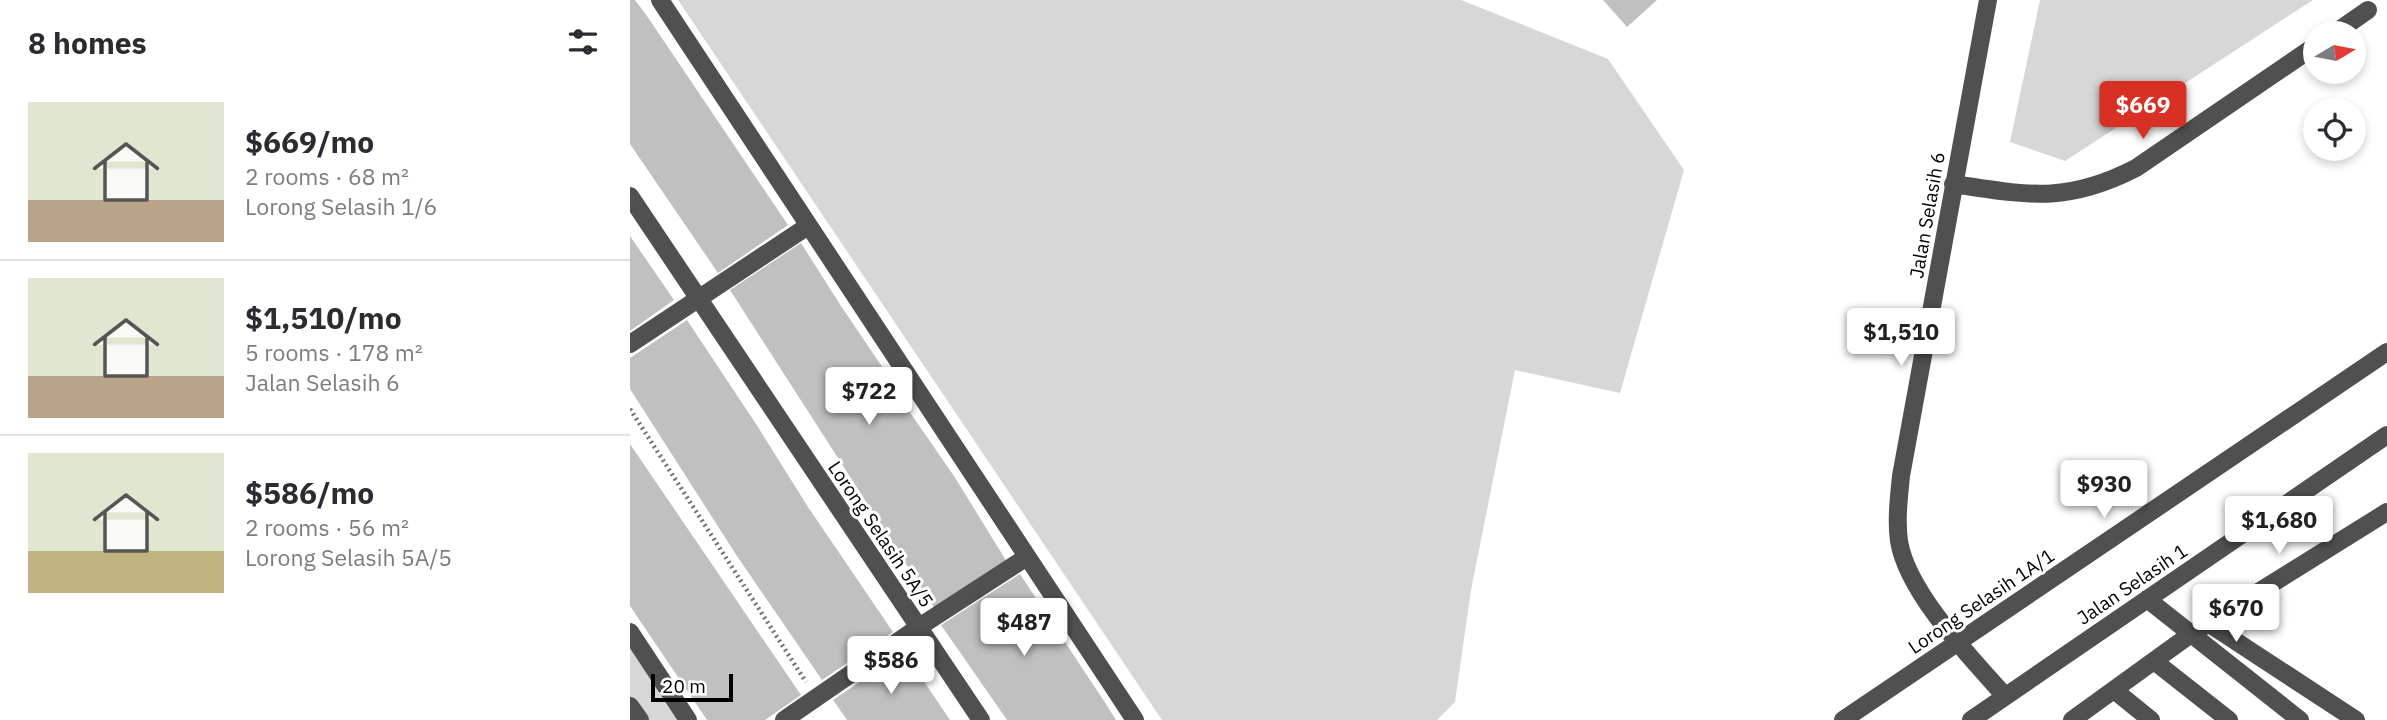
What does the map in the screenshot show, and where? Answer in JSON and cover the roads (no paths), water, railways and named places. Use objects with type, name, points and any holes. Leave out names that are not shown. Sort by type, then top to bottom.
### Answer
[{"type":"street","points":[[660,0],[1135,720]]},
{"type":"street","name":"Jalan Selasih 6","points":[[1988,0],[1901,476],[1898,509],[1899,542],[1909,576],[1957,642],[2005,696]]},
{"type":"street","points":[[2352,21],[2368,10]]},
{"type":"street","points":[[1953,184],[2032,195],[2072,192],[2110,182],[2136,168],[2303,55]]},
{"type":"street","name":"Lorong Selasih 5A/5","points":[[630,196],[981,720]]},
{"type":"street","points":[[630,344],[808,226]]},
{"type":"street","name":"Lorong Selasih 1A/1","points":[[1843,720],[2387,352]]},
{"type":"street","name":"Jalan Selasih 1","points":[[1971,720],[2387,435]]},
{"type":"street","points":[[2072,720],[2191,634],[2387,512]]},
{"type":"street","points":[[785,720],[1027,556]]},
{"type":"street","points":[[2147,599],[2300,720]]},
{"type":"street","points":[[2208,623],[2356,720]]},
{"type":"street","points":[[630,632],[688,720]]},
{"type":"street","points":[[2154,661],[2229,720]]},
{"type":"street","points":[[2114,690],[2151,720]]},
{"type":"street","points":[[630,706],[639,720]]}]
